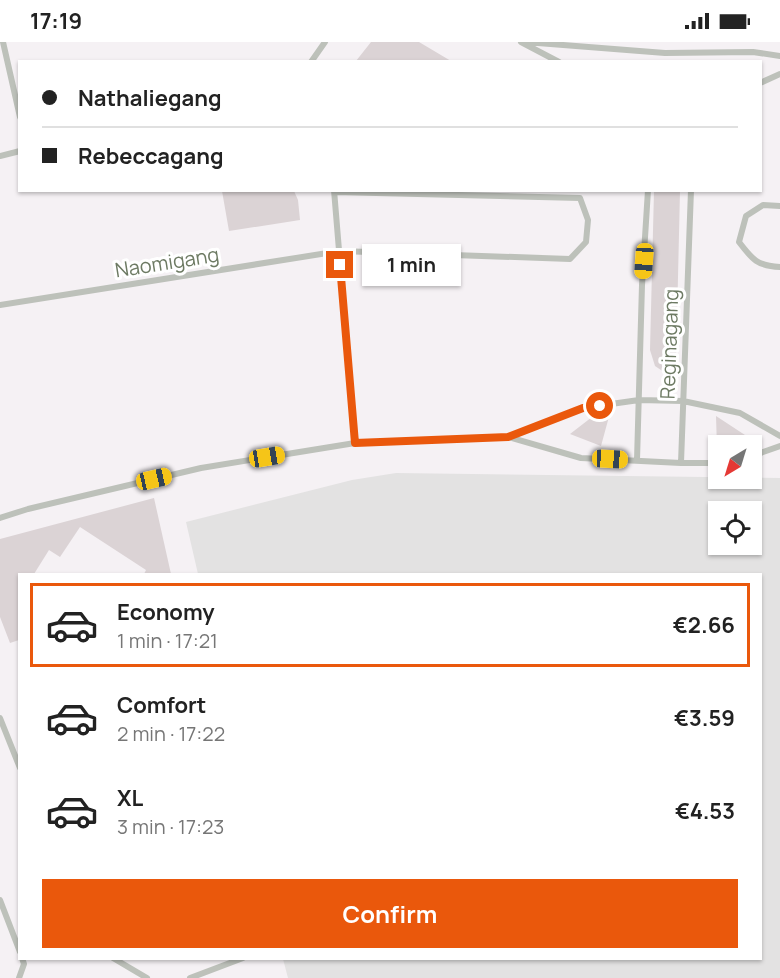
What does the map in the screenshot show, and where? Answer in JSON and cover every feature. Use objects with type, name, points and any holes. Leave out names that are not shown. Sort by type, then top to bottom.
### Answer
[{"type":"street","points":[[3,42],[18,108]]},
{"type":"street","points":[[312,60],[325,42]]},
{"type":"street","points":[[523,42],[665,53],[753,52],[780,56]]},
{"type":"street","points":[[523,42],[555,60]]},
{"type":"street","points":[[663,60],[665,53]]},
{"type":"street","points":[[683,53],[685,60]]},
{"type":"street","points":[[762,82],[780,74]]},
{"type":"street","points":[[0,156],[18,152]]},
{"type":"street","points":[[334,192],[355,443]]},
{"type":"street","name":"Naomigang","points":[[0,304],[340,251],[570,259],[586,242],[588,220],[580,198],[369,192]]},
{"type":"street","name":"Reginagang","points":[[637,460],[642,285],[648,192]]},
{"type":"street","name":"Reginagang","points":[[681,463],[691,192]]},
{"type":"street","points":[[780,206],[763,205],[746,216],[740,242],[753,260],[768,267],[780,267]]},
{"type":"street","points":[[508,437],[583,408],[639,400],[683,401],[740,413],[780,436]]},
{"type":"street","points":[[0,518],[28,509],[201,468],[355,443],[508,437],[582,458],[708,463]]},
{"type":"street","points":[[762,452],[780,446]]},
{"type":"street","points":[[0,718],[18,763]]},
{"type":"street","points":[[0,900],[18,947]]},
{"type":"street","points":[[19,978],[24,964],[23,960]]},
{"type":"street","points":[[116,960],[147,978]]},
{"type":"street","points":[[190,978],[238,960]]},
{"type":"shaded area","points":[[371,42],[419,42],[449,60],[357,60]]},
{"type":"shaded area","points":[[222,192],[294,192],[298,200],[300,220],[229,231]]},
{"type":"shaded area","points":[[654,192],[680,192],[676,363],[664,372],[655,366],[650,350]]},
{"type":"shaded area","points":[[610,413],[601,446],[570,434],[592,417]]},
{"type":"shaded area","points":[[716,416],[745,435],[717,435]]},
{"type":"shaded area","points":[[396,473],[708,477],[708,489],[762,489],[762,478],[780,478],[780,978],[288,978],[283,960],[762,960],[762,573],[198,573],[186,522],[352,480]]},
{"type":"shaded area","points":[[154,498],[171,573],[144,573],[146,570],[80,527],[60,557],[49,550],[35,573],[18,573],[18,640],[10,643],[0,617],[0,539]]},
{"type":"route","points":[[340,265],[355,443],[508,437],[583,408],[600,406]]}]
